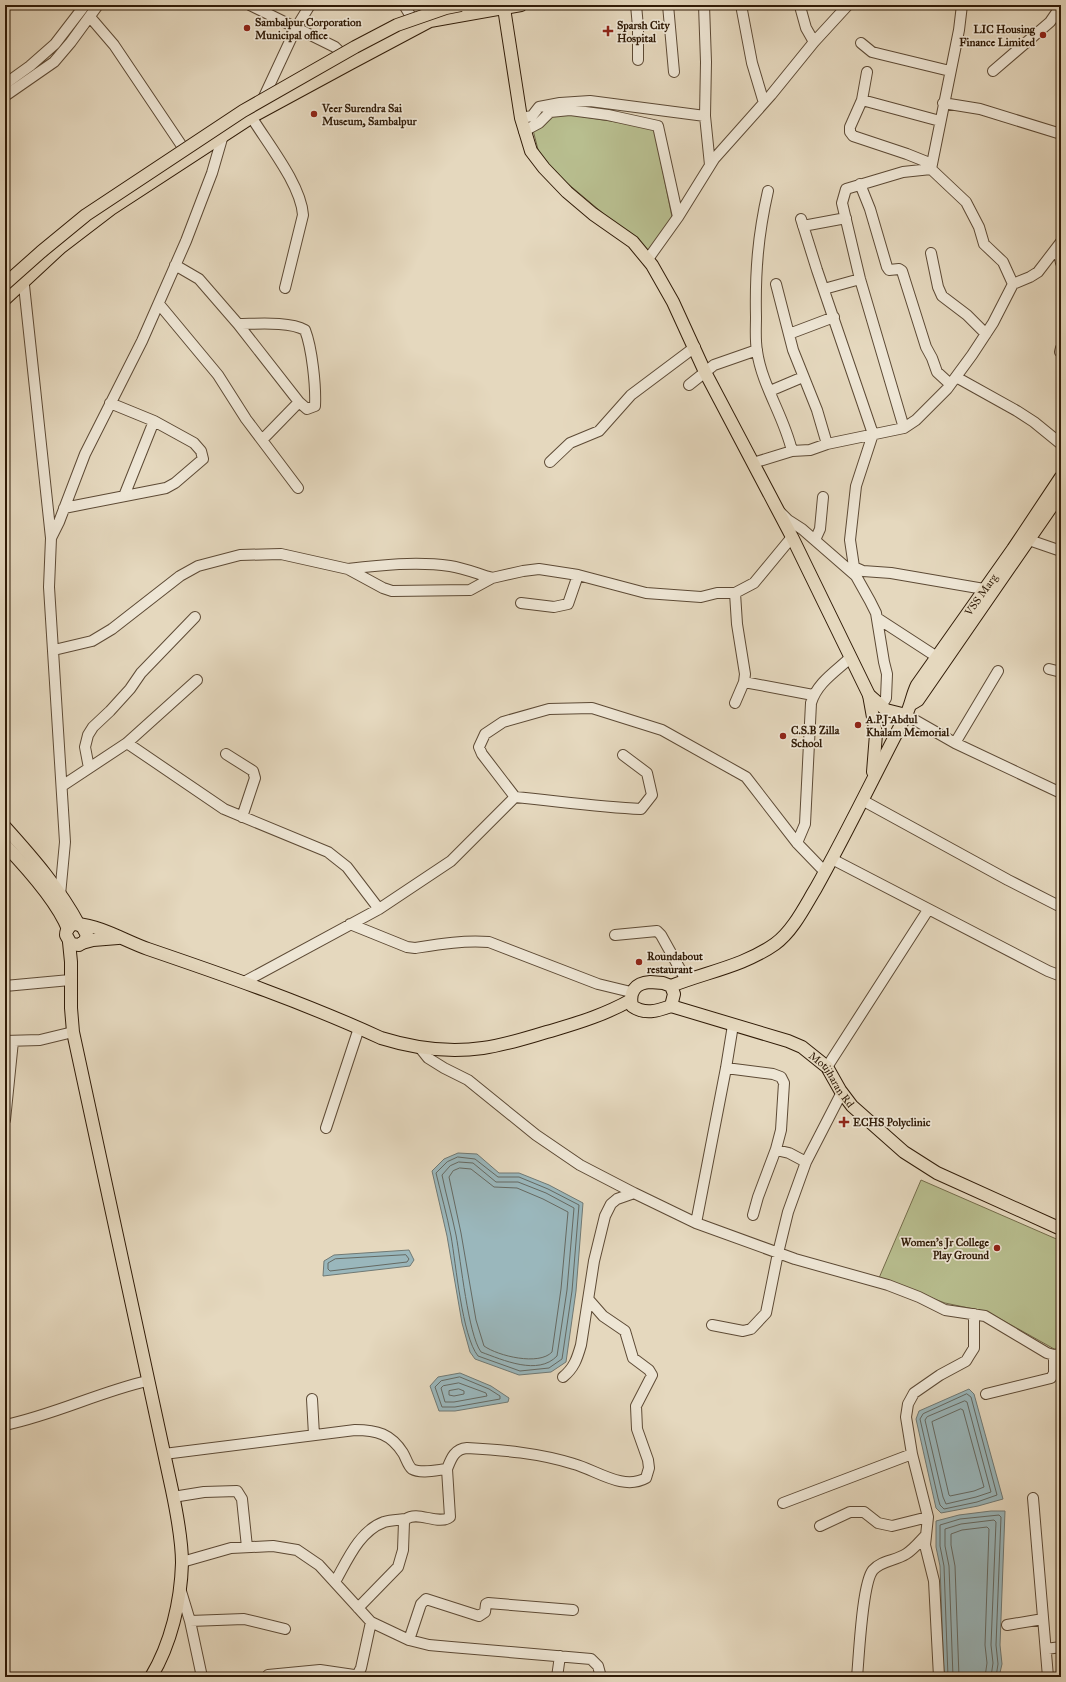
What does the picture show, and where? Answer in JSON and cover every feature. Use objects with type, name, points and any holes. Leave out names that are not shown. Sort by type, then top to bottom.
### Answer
[{"type":"main road","points":[[5,278],[21,263],[100,199],[266,92],[407,10],[436,5]]},
{"type":"main road","points":[[5,284],[40,252],[86,215],[243,111],[355,47],[398,25],[446,8],[460,5]]},
{"type":"main road","points":[[5,299],[60,248],[111,210],[224,135],[254,117],[351,62],[430,21],[503,6],[521,5]]},
{"type":"main road","points":[[503,6],[521,118],[531,151],[544,168],[583,206],[633,242],[650,262],[662,281],[695,347],[705,372],[779,511],[869,695],[876,734],[873,777]]},
{"type":"main road","name":"VSS Marg","points":[[908,710],[917,685],[1061,478]]},
{"type":"main road","points":[[118,938],[76,943],[66,936],[68,929],[73,925],[81,925],[103,930],[118,938],[244,982],[381,1038],[402,1045],[420,1048],[455,1049],[484,1048],[593,1018],[611,1011],[631,996],[635,987],[643,983],[663,983],[671,986],[746,960],[761,953],[777,942],[786,933],[804,908],[832,859],[908,710],[918,700],[1061,493]]},
{"type":"main road","points":[[869,695],[886,710],[908,710]]},
{"type":"main road","points":[[5,827],[32,857],[56,898],[68,929]]},
{"type":"main road","points":[[5,845],[56,898],[71,909],[87,934],[76,943],[71,962],[70,980],[73,1032],[147,1381],[164,1454],[179,1528],[182,1562],[180,1588],[170,1635],[158,1666],[151,1677]]},
{"type":"main road","points":[[631,996],[632,1006],[646,1012],[654,1012],[671,1006],[674,994],[671,986]]},
{"type":"main road","name":"Motijharan Rd","points":[[671,1006],[788,1041],[802,1048],[827,1067],[852,1106],[904,1152],[937,1173],[1060,1225]]},
{"type":"street","points":[[5,84],[30,66],[55,44],[85,5]]},
{"type":"street","points":[[5,96],[54,62],[71,42],[98,5]]},
{"type":"street","points":[[250,5],[335,47],[351,62]]},
{"type":"street","points":[[285,288],[303,215],[302,206],[293,183],[254,117],[296,28],[309,5]]},
{"type":"street","points":[[430,21],[444,5]]},
{"type":"street","points":[[636,5],[638,60]]},
{"type":"street","points":[[668,5],[674,72]]},
{"type":"street","points":[[704,5],[706,62],[705,116],[710,165]]},
{"type":"street","points":[[741,5],[752,63],[764,103]]},
{"type":"street","points":[[650,262],[710,165],[764,103],[814,42],[848,5]]},
{"type":"street","points":[[932,167],[943,103],[959,30],[962,5]]},
{"type":"street","points":[[993,71],[1050,22],[1061,6]]},
{"type":"street","points":[[801,10],[806,28],[814,42]]},
{"type":"street","points":[[90,17],[114,45],[190,158]]},
{"type":"street","points":[[861,44],[876,53],[950,70]]},
{"type":"street","points":[[866,72],[862,100],[850,127],[850,132],[853,136],[907,154],[932,167],[966,202],[979,227],[984,244],[1002,262],[1013,284]]},
{"type":"street","points":[[521,118],[532,116],[539,107],[581,100],[634,105],[705,116]]},
{"type":"street","points":[[862,100],[940,121]]},
{"type":"street","points":[[943,103],[980,109],[1061,134]]},
{"type":"street","points":[[524,131],[539,123],[550,112],[570,110],[608,115],[658,126],[678,217]]},
{"type":"street","points":[[51,538],[85,454],[159,304],[210,180],[224,135]]},
{"type":"street","points":[[904,428],[860,279],[842,203],[846,189],[903,172],[932,167]]},
{"type":"street","points":[[860,184],[870,209],[887,267],[889,270],[899,269],[902,271],[926,347],[938,372],[953,381],[1017,411],[1034,422],[1061,444]]},
{"type":"street","points":[[768,191],[756,259],[757,350],[792,451]]},
{"type":"street","points":[[846,218],[802,223],[873,434],[856,486],[850,540],[851,568]]},
{"type":"street","points":[[753,463],[792,451],[810,450],[827,444],[904,428],[916,420],[953,381],[986,334],[1013,284],[1038,272],[1059,244]]},
{"type":"street","points":[[1059,244],[1061,263]]},
{"type":"street","points":[[931,253],[938,287],[942,296],[963,312],[986,334]]},
{"type":"street","points":[[21,263],[51,538],[49,587],[65,842],[56,898]]},
{"type":"street","points":[[175,265],[199,279],[238,324],[299,402],[308,409],[315,406],[308,338],[305,330],[301,327],[290,326],[238,324]]},
{"type":"street","points":[[824,289],[860,279]]},
{"type":"street","points":[[776,284],[789,334],[803,377],[824,431],[827,444]]},
{"type":"street","points":[[159,304],[218,375],[246,419],[298,488]]},
{"type":"street","points":[[789,334],[834,317]]},
{"type":"street","points":[[550,462],[570,443],[599,430],[631,394],[695,347]]},
{"type":"street","points":[[689,385],[714,365],[757,350]]},
{"type":"street","points":[[770,391],[803,377]]},
{"type":"street","points":[[262,440],[299,402]]},
{"type":"street","points":[[64,508],[166,488],[175,483],[203,459],[201,451],[194,443],[154,421],[110,403]]},
{"type":"street","points":[[124,496],[154,421]]},
{"type":"street","points":[[815,540],[820,529],[823,497]]},
{"type":"street","points":[[779,511],[788,520],[802,529],[851,568],[864,588],[876,613],[887,674],[886,698],[881,706]]},
{"type":"street","points":[[54,650],[92,641],[112,629],[180,576],[198,566],[240,555],[281,554],[348,569],[383,588],[392,591],[470,590],[492,578],[539,569],[578,575],[646,593],[701,597],[717,593],[735,593],[754,583],[792,537]]},
{"type":"street","points":[[1029,540],[1061,551]]},
{"type":"street","points":[[348,569],[380,565],[431,564],[450,566],[492,578]]},
{"type":"street","points":[[851,568],[863,571],[891,573],[984,589]]},
{"type":"street","points":[[521,603],[554,608],[568,604],[578,575]]},
{"type":"street","points":[[735,593],[738,631],[745,674],[744,682],[735,703]]},
{"type":"street","points":[[89,768],[85,747],[88,735],[93,727],[110,711],[130,689],[141,673],[195,617]]},
{"type":"street","points":[[877,618],[937,657]]},
{"type":"street","points":[[797,843],[805,824],[810,703],[813,695],[824,680],[850,658]]},
{"type":"street","points":[[1049,669],[1061,672]]},
{"type":"street","points":[[955,743],[998,671]]},
{"type":"street","points":[[62,786],[127,743],[197,680]]},
{"type":"street","points":[[744,682],[813,695]]},
{"type":"street","points":[[623,755],[647,773],[652,795],[641,809],[599,807],[577,803],[515,798],[482,754],[479,747],[485,734],[503,722],[549,709],[592,708],[662,730],[746,777],[797,843],[825,872]]},
{"type":"street","points":[[908,710],[955,743],[1061,793]]},
{"type":"street","points":[[127,743],[224,809],[242,818],[328,852],[347,867],[379,909]]},
{"type":"street","points":[[226,754],[253,771],[255,778],[242,818]]},
{"type":"street","points":[[244,982],[379,909],[451,861],[515,798]]},
{"type":"street","points":[[862,800],[1008,880],[1061,907]]},
{"type":"street","points":[[832,859],[928,910],[1048,971],[1061,976]]},
{"type":"street","points":[[827,1067],[928,910]]},
{"type":"street","points":[[350,924],[414,948],[458,941],[471,940],[489,942],[560,971],[631,996]]},
{"type":"street","points":[[615,935],[657,931],[661,935],[686,980]]},
{"type":"street","points":[[5,986],[70,980]]},
{"type":"street","points":[[696,1223],[733,1025]]},
{"type":"street","points":[[326,1128],[359,1028]]},
{"type":"street","points":[[5,1120],[9,1041],[40,1040],[73,1032]]},
{"type":"street","points":[[420,1048],[428,1058],[468,1080],[536,1135],[580,1165],[696,1223],[795,1259],[888,1285],[919,1297],[945,1310],[985,1316],[1047,1353],[1058,1355],[1054,1373],[1051,1378],[986,1394]]},
{"type":"street","points":[[726,1068],[773,1074],[781,1078],[784,1083],[781,1130],[776,1150],[763,1182],[753,1215]]},
{"type":"street","points":[[712,1325],[743,1331],[750,1329],[766,1314],[778,1252],[788,1212],[806,1162],[842,1092]]},
{"type":"street","points":[[776,1150],[789,1153],[806,1162]]},
{"type":"street","points":[[563,1377],[572,1370],[577,1358],[594,1261],[605,1216],[611,1204],[617,1199],[634,1193]]},
{"type":"street","points":[[334,1582],[359,1542],[368,1532],[386,1521],[406,1519],[413,1516],[443,1520],[450,1517],[447,1469],[452,1455],[464,1448],[530,1453],[574,1464],[614,1480],[634,1483],[646,1478],[649,1468],[648,1460],[637,1429],[636,1406],[652,1375],[649,1370],[633,1358],[625,1331],[603,1316],[588,1300]]},
{"type":"street","points":[[939,1677],[934,1581],[925,1545],[928,1517],[912,1454],[906,1417],[908,1404],[914,1393],[940,1375],[966,1361],[974,1348],[974,1314]]},
{"type":"street","points":[[5,1425],[28,1420],[119,1388],[147,1381]]},
{"type":"street","points":[[312,1399],[314,1435]]},
{"type":"street","points":[[164,1454],[355,1430],[371,1430],[386,1435],[402,1452],[413,1470],[420,1471],[447,1469]]},
{"type":"street","points":[[783,1503],[912,1454]]},
{"type":"street","points":[[172,1494],[236,1491],[242,1499],[247,1547]]},
{"type":"street","points":[[1033,1498],[1048,1677]]},
{"type":"street","points":[[820,1526],[850,1512],[864,1512],[878,1523],[892,1526],[928,1517]]},
{"type":"street","points":[[358,1608],[398,1567],[403,1550],[404,1522],[406,1519]]},
{"type":"street","points":[[857,1677],[863,1604],[869,1579],[873,1571],[883,1562],[898,1559],[906,1555],[926,1535]]},
{"type":"street","points":[[182,1562],[230,1548],[273,1546],[297,1550],[319,1565],[371,1622],[409,1640],[429,1645],[591,1659],[598,1666],[601,1677]]},
{"type":"street","points":[[180,1588],[190,1621],[202,1677]]},
{"type":"street","points":[[409,1640],[421,1604],[426,1600],[479,1616],[485,1612],[486,1604],[488,1603],[573,1610]]},
{"type":"street","points":[[190,1621],[244,1619],[285,1629]]},
{"type":"street","points":[[1007,1625],[1043,1619]]},
{"type":"street","points":[[268,1675],[320,1670],[354,1676],[358,1674],[361,1668],[371,1622]]},
{"type":"street","points":[[1046,1649],[1061,1647]]},
{"type":"street","points":[[557,1677],[560,1656]]},
{"type":"green space","points":[[572,115],[654,128],[672,217],[649,252],[541,161],[533,130],[553,116]]},
{"type":"green space","points":[[921,1180],[1061,1241],[1061,1322],[1056,1350],[988,1312],[945,1303],[879,1278]]},
{"type":"water","points":[[458,1153],[477,1154],[499,1173],[519,1173],[549,1185],[583,1203],[576,1291],[566,1362],[551,1372],[519,1375],[475,1359],[470,1352],[462,1323],[447,1236],[432,1171],[444,1159]]},
{"type":"water","points":[[409,1250],[414,1260],[410,1266],[323,1276],[324,1261],[334,1255]]},
{"type":"water","points":[[460,1373],[491,1386],[509,1398],[508,1402],[455,1411],[439,1411],[430,1386],[438,1377]]},
{"type":"water","points":[[969,1389],[974,1394],[1003,1499],[978,1506],[941,1513],[936,1508],[916,1419],[919,1411]]},
{"type":"water","points":[[991,1511],[1005,1511],[1000,1645],[1002,1664],[999,1677],[944,1677],[940,1566],[936,1547],[936,1521],[959,1515]]},
{"type":"place","name":"Sambalpur Corporation Municipal office","points":[[247,28]]},
{"type":"place","name":"Sparsh City Hospital","points":[[608,31]]},
{"type":"place","name":"LIC Housing Finance Limited","points":[[1043,35]]},
{"type":"place","name":"Veer Surendra Sai Museum, Sambalpur","points":[[314,114]]},
{"type":"place","name":"A.P.J Abdul Khalam Memorial","points":[[858,725]]},
{"type":"place","name":"C.S.B Zilla School","points":[[783,736]]},
{"type":"place","name":"Roundabout restaurant","points":[[639,962]]},
{"type":"place","name":"ECHS Polyclinic","points":[[844,1122]]},
{"type":"place","name":"Women's Jr College Play Ground","points":[[997,1248]]}]
